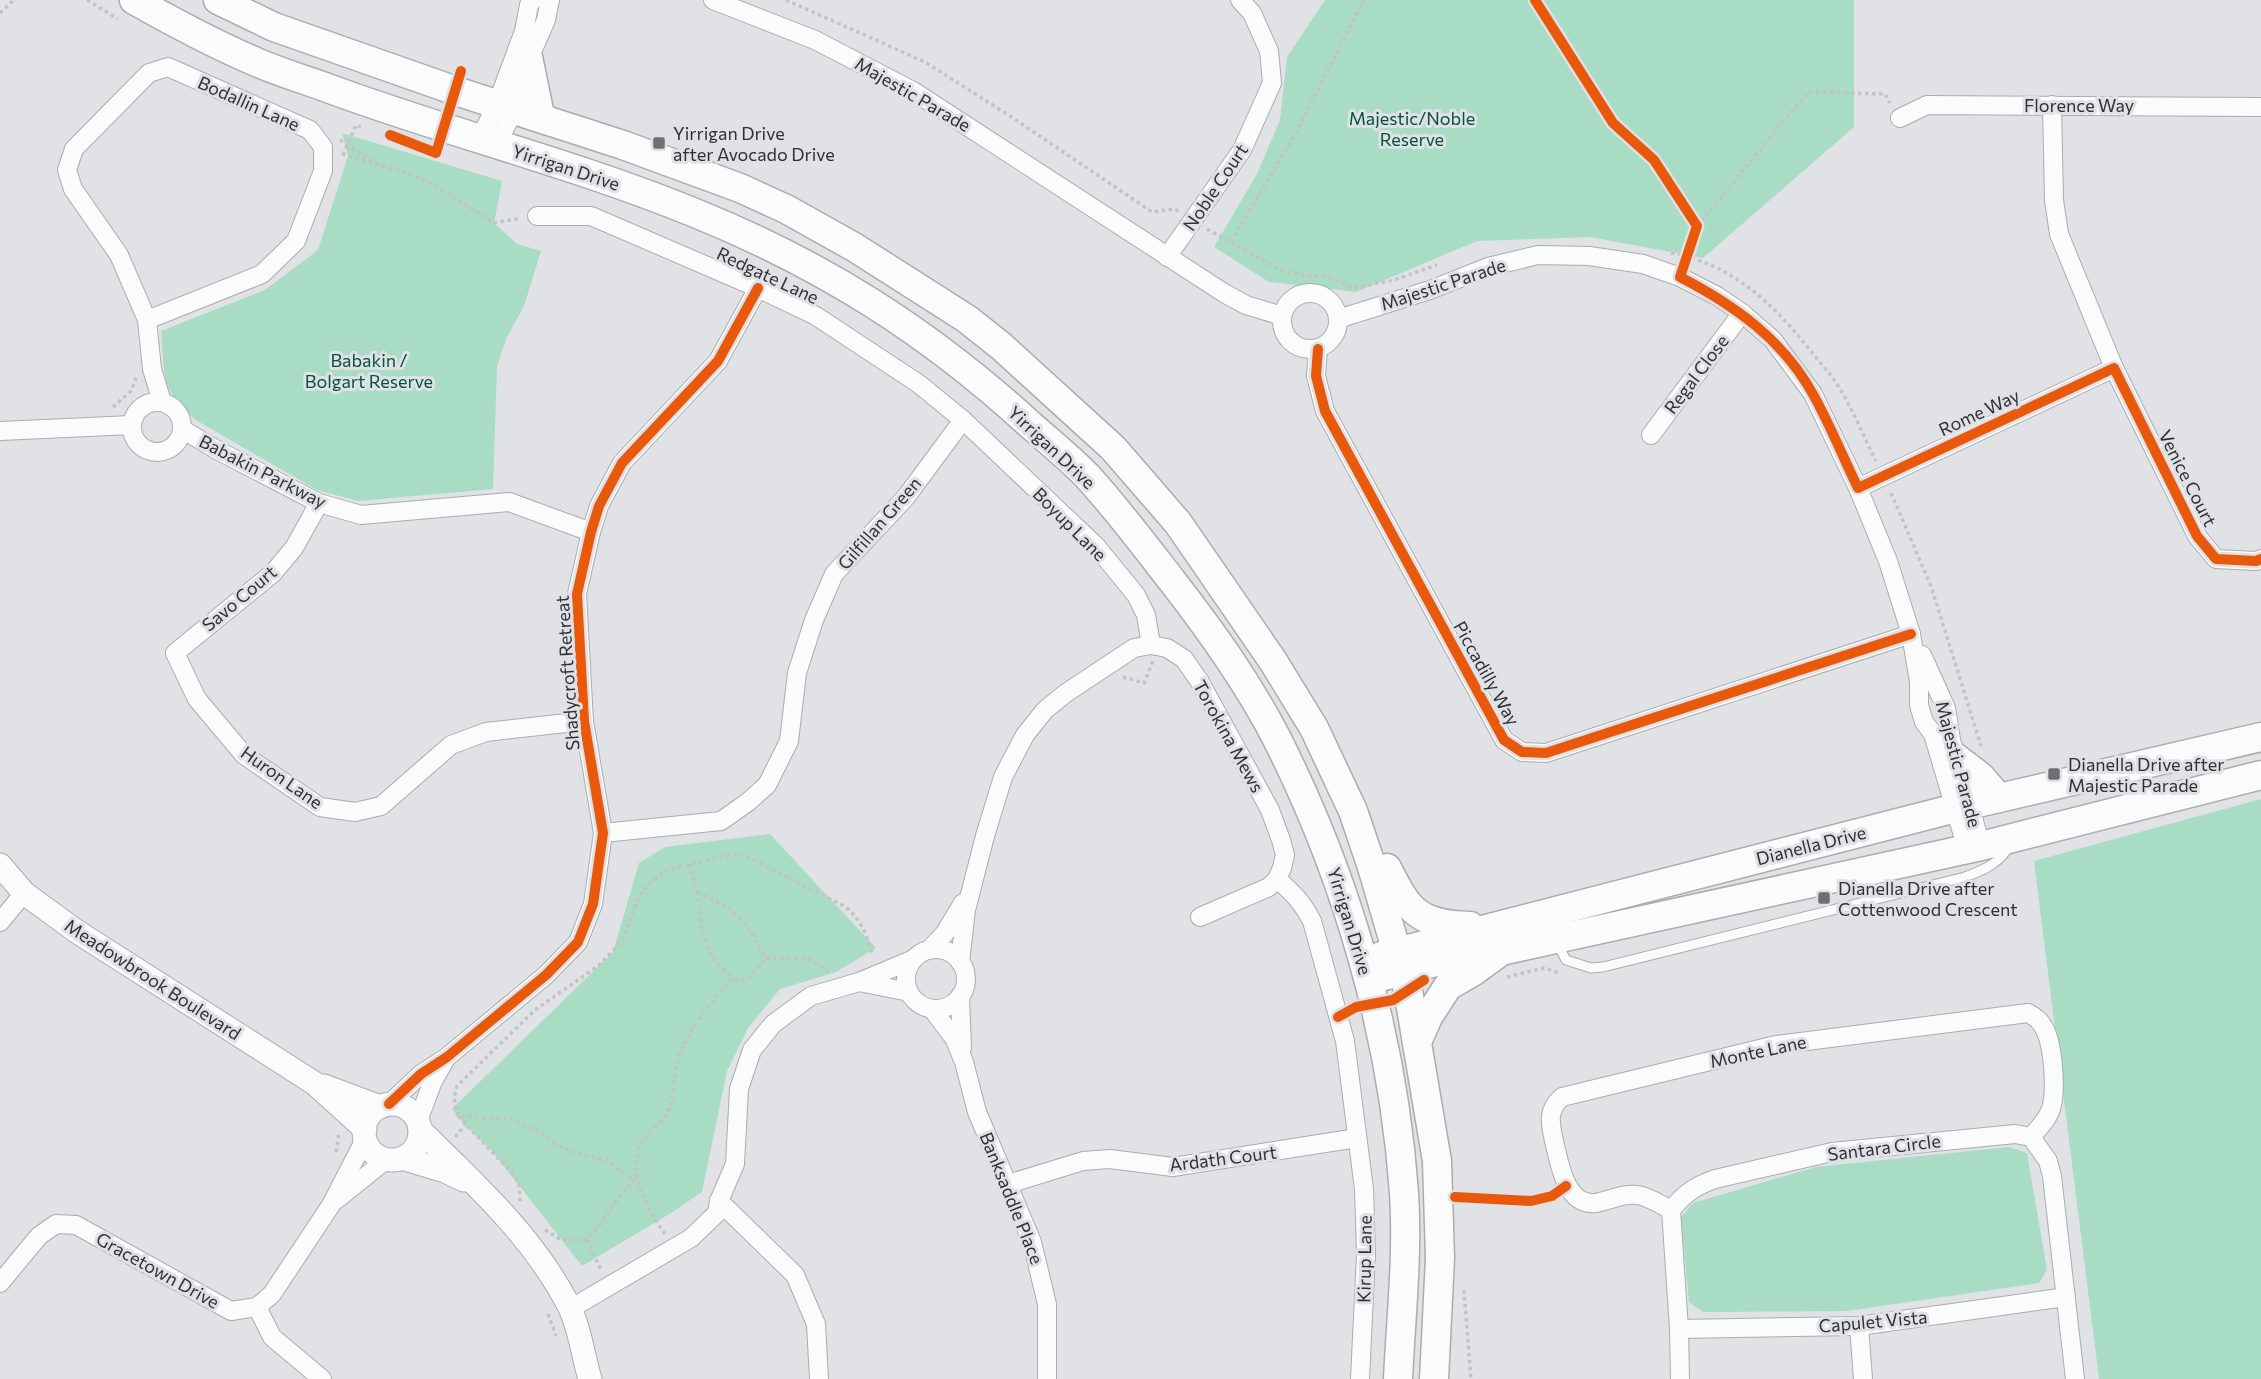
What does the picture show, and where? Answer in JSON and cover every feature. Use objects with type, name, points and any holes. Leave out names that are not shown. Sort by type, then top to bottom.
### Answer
[{"type":"main road","name":"Yirrigan Drive","points":[[218,0],[274,27],[660,158],[740,188],[786,209],[921,288],[992,340],[1113,448],[1178,523],[1273,661],[1314,728],[1353,811],[1373,867],[1400,961],[1437,1161],[1440,1258],[1434,1379]]},
{"type":"main road","name":"Yirrigan Drive","points":[[133,1],[254,61],[397,114],[624,186],[696,213],[826,274],[902,322],[981,380],[1086,475],[1141,540],[1203,621],[1257,703],[1276,736],[1334,866],[1365,970],[1386,1060],[1398,1135],[1405,1242],[1398,1379]]},
{"type":"main road","points":[[528,57],[540,115],[546,120]]},
{"type":"main road","points":[[1314,728],[1342,761],[1385,865],[1404,902],[1423,917],[1497,938],[1474,971],[1448,986],[1428,1017],[1417,1042]]},
{"type":"main road","name":"Dianella Drive","points":[[1365,970],[1400,961],[1432,963],[1497,938],[1962,807],[2261,737]]},
{"type":"main road","points":[[1955,757],[1981,777],[2000,798]]},
{"type":"main road","name":"Dianella Drive","points":[[1497,938],[1555,939],[1984,845],[2261,775]]},
{"type":"street","points":[[505,107],[524,31],[525,16],[533,0]]},
{"type":"street","points":[[488,141],[517,86],[546,20],[550,0]]},
{"type":"street","name":"Majestic Parade","points":[[713,0],[815,40],[913,90],[1167,257],[1246,305],[1282,316]]},
{"type":"street","name":"Noble Court","points":[[1167,257],[1242,150],[1272,83],[1269,51],[1252,13],[1240,0]]},
{"type":"street","name":"Bodallin Lane","points":[[147,320],[119,255],[74,189],[67,170],[74,149],[149,73],[169,66],[310,131],[323,147]]},
{"type":"street","name":"Florence Way","points":[[1900,118],[1927,104],[2261,107]]},
{"type":"street","name":"Venice Court","points":[[2052,105],[2054,200],[2059,234],[2114,368],[2197,536],[2216,559],[2261,559]]},
{"type":"street","points":[[0,431],[132,425],[134,416],[145,404],[162,402],[152,369],[147,320],[262,274],[296,242],[323,171],[323,147]]},
{"type":"street","name":"Redgate Lane","points":[[537,216],[591,216],[758,288],[816,316],[919,384],[962,420]]},
{"type":"street","name":"Majestic Parade","points":[[1338,318],[1430,290],[1488,267],[1538,255],[1590,256],[1643,264],[1680,277],[1717,296],[1742,313],[1773,340],[1807,384],[1857,488],[1888,561],[1913,641],[1919,682],[1919,705],[1924,722],[1933,734],[1947,784],[1984,845]]},
{"type":"street","name":"Shadycroft Retreat","points":[[384,1106],[546,975],[578,942],[593,904],[603,833],[584,721],[577,594],[591,532],[599,506],[622,463],[718,361],[758,288]]},
{"type":"street","points":[[1307,293],[1328,299],[1338,318],[1331,341],[1318,349],[1304,349],[1291,342],[1283,330],[1282,316],[1293,298],[1307,293]]},
{"type":"street","name":"Regal Close","points":[[1651,435],[1742,313]]},
{"type":"street","name":"Piccadilly Way","points":[[1318,349],[1316,376],[1325,411],[1497,729],[1504,740],[1522,752],[1546,752],[1913,641]]},
{"type":"street","name":"Rome Way","points":[[1857,488],[2114,368]]},
{"type":"street","name":"Babakin Parkway","points":[[132,425],[136,442],[150,452],[159,453],[175,445],[182,429],[179,415],[162,402]]},
{"type":"street","name":"Boyup Lane","points":[[962,420],[1096,546],[1136,595],[1146,615],[1155,646]]},
{"type":"street","name":"Gilfillan Green","points":[[603,833],[722,821],[767,785],[789,741],[797,673],[814,620],[834,574],[906,498],[962,420]]},
{"type":"street","name":"Babakin Parkway","points":[[182,429],[319,503],[361,515],[509,502],[591,532]]},
{"type":"street","name":"Savo Court","points":[[175,653],[272,573],[294,548],[319,503]]},
{"type":"street","name":"Majestic Parade","points":[[1913,641],[1943,697],[1962,807]]},
{"type":"street","points":[[969,894],[945,933],[921,954],[906,977],[909,992],[917,1002],[932,1009],[945,1007],[960,996],[966,979],[960,962],[969,894],[1003,777],[1025,735],[1045,710],[1073,688],[1134,648],[1155,646]]},
{"type":"street","name":"Torokina Mews","points":[[1155,646],[1167,648],[1184,659],[1200,682],[1270,810],[1285,855],[1277,879]]},
{"type":"street","name":"Huron Lane","points":[[175,653],[197,699],[244,755],[320,807],[355,812],[381,806],[451,745],[486,732],[584,721]]},
{"type":"street","name":"Meadowbrook Boulevard","points":[[0,865],[24,893],[76,931],[314,1083],[365,1134],[373,1152],[445,1171],[479,1188]]},
{"type":"street","points":[[1200,917],[1255,895],[1277,879]]},
{"type":"street","name":"Kirup Lane","points":[[1277,879],[1305,906],[1312,921],[1345,1041],[1364,1189],[1366,1254],[1360,1379]]},
{"type":"street","points":[[0,922],[24,893]]},
{"type":"street","points":[[570,1309],[691,1238],[717,1213],[719,1201],[735,1164],[739,1089],[752,1049],[773,1024],[811,996],[859,982],[921,954],[946,951],[960,962]]},
{"type":"street","points":[[859,982],[909,992]]},
{"type":"street","name":"Banksaddle Place","points":[[960,996],[964,1062]]},
{"type":"street","name":"Banksaddle Place","points":[[932,1009],[954,1038],[964,1062],[977,1112],[1032,1242],[1047,1304],[1047,1379]]},
{"type":"street","name":"Monte Lane","points":[[1671,1210],[1640,1195],[1627,1194],[1592,1204],[1581,1201],[1566,1186],[1561,1173],[1550,1123],[1550,1113],[1555,1103],[1562,1097],[1776,1045],[2028,1013],[2039,1020],[2046,1030],[2050,1044],[2053,1085],[2052,1106],[2048,1117],[2031,1137]]},
{"type":"street","name":"Shadycroft Retreat","points":[[419,1125],[430,1089],[447,1057]]},
{"type":"street","name":"Meadowbrook Boulevard","points":[[314,1083],[384,1106],[406,1108],[419,1125],[506,1215],[534,1249],[570,1309],[590,1379]]},
{"type":"street","points":[[322,1379],[272,1337],[257,1307],[272,1294],[331,1205],[365,1134],[369,1116],[384,1106]]},
{"type":"street","points":[[331,1205],[417,1145],[419,1125]]},
{"type":"street","name":"Santara Circle","points":[[1671,1210],[1685,1194],[1698,1185],[1832,1152],[1994,1135],[2015,1134],[2031,1137]]},
{"type":"street","points":[[2031,1137],[2048,1161],[2052,1176],[2075,1379]]},
{"type":"street","name":"Ardath Court","points":[[1008,1184],[1083,1161],[1110,1158],[1173,1167],[1357,1138]]},
{"type":"street","points":[[719,1201],[795,1275],[816,1324],[819,1379]]},
{"type":"street","points":[[1671,1210],[1680,1379]]},
{"type":"street","name":"Gracetown Drive","points":[[0,1283],[39,1236],[57,1224],[76,1224],[231,1311],[257,1307]]},
{"type":"street","name":"Capulet Vista","points":[[1679,1329],[1859,1326],[2066,1297]]},
{"type":"street","points":[[1859,1326],[1863,1379]]},
{"type":"lane","points":[[1555,939],[1566,960],[1591,968],[1603,967],[1965,877],[1986,869],[2001,859],[2006,851],[1984,845]]},
{"type":"path","points":[[0,13],[14,0]]},
{"type":"path","points":[[786,0],[925,62],[1152,212],[1175,209],[1280,270],[1307,276],[1330,277],[1354,288],[1394,280],[1443,263]]},
{"type":"path","points":[[1231,242],[1297,131],[1364,0]]},
{"type":"path","points":[[1680,277],[1692,241],[1808,92],[1885,94],[1900,118]]},
{"type":"path","points":[[323,147],[416,176],[494,223],[537,216]]},
{"type":"path","points":[[1690,215],[1692,241],[1723,270],[1753,290],[1785,319],[1837,384],[1884,475],[1931,586],[1984,755]]},
{"type":"path","points":[[1662,251],[1692,241]]},
{"type":"path","points":[[1117,675],[1144,683],[1155,646]]},
{"type":"path","points":[[520,1201],[519,1185],[515,1176],[458,1116],[454,1098],[457,1087],[535,1010],[598,966],[623,940],[639,895],[667,870],[735,853],[748,857],[846,906],[855,915],[868,939],[874,960]]},
{"type":"path","points":[[690,864],[702,932],[713,958],[738,981],[750,977],[765,958]]},
{"type":"path","points":[[697,892],[728,908],[738,917],[747,926],[765,958]]},
{"type":"path","points":[[765,958],[809,959],[830,974]]},
{"type":"path","points":[[1497,979],[1544,968],[1570,977]]},
{"type":"path","points":[[674,1248],[648,1210],[636,1179],[637,1156],[644,1140],[670,1109],[677,1065],[694,1023],[732,978]]},
{"type":"path","points":[[458,1116],[510,1119],[539,1131],[558,1146],[607,1160],[636,1179]]},
{"type":"path","points":[[339,1131],[335,1157],[350,1168]]},
{"type":"path","points":[[541,1227],[562,1240],[587,1240],[600,1227],[611,1206],[636,1179]]},
{"type":"path","points":[[1463,1279],[1471,1379]]},
{"type":"path","points":[[547,1311],[556,1336]]},
{"type":"green space","name":"Majestic/Noble Reserve","points":[[1325,0],[1854,0],[1854,127],[1703,258],[1590,237],[1477,241],[1356,292],[1269,282],[1214,247],[1257,174],[1280,120],[1287,57]]},
{"type":"green space","name":"Babakin / Bolgart Reserve","points":[[342,133],[502,181],[494,223],[517,244],[541,251],[524,306],[506,339],[497,366],[493,489],[358,501],[317,490],[199,422],[171,392],[164,372],[161,331],[265,290],[318,250],[348,156]]},
{"type":"green space","points":[[2261,799],[2261,1379],[2099,1379],[2034,861]]},
{"type":"green space","points":[[770,834],[876,948],[836,972],[780,989],[748,1028],[727,1071],[702,1192],[582,1266],[493,1152],[452,1109],[613,952],[639,863],[665,847]]},
{"type":"green space","points":[[2009,1147],[2027,1153],[2047,1270],[2039,1283],[1847,1311],[1703,1312],[1689,1302],[1681,1217],[1693,1203],[1816,1167]]},
{"type":"cycle path","points":[[1535,0],[1613,123],[1654,160],[1697,226],[1680,277],[1738,312],[1773,341],[1788,358],[1814,396],[1858,488],[2114,368],[2197,536],[2216,559],[2261,559]]},
{"type":"cycle path","points":[[390,135],[436,153],[461,71]]},
{"type":"cycle path","points":[[389,1104],[421,1074],[447,1057],[546,975],[578,942],[593,904],[603,833],[584,721],[577,594],[591,532],[599,506],[622,463],[718,361],[758,288]]},
{"type":"cycle path","points":[[1318,349],[1316,376],[1325,411],[1504,740],[1522,752],[1546,753],[1911,634]]},
{"type":"cycle path","points":[[1338,1017],[1356,1007],[1393,1000],[1424,980]]},
{"type":"cycle path","points":[[1455,1197],[1531,1201],[1552,1196],[1566,1186]]},
{"type":"place","name":"Yirrigan Drive after Avocado Drive","points":[[659,143]]},
{"type":"place","name":"Dianella Drive after Majestic Parade","points":[[2054,774]]},
{"type":"place","name":"Dianella Drive after Cottenwood Crescent","points":[[1824,898]]}]
